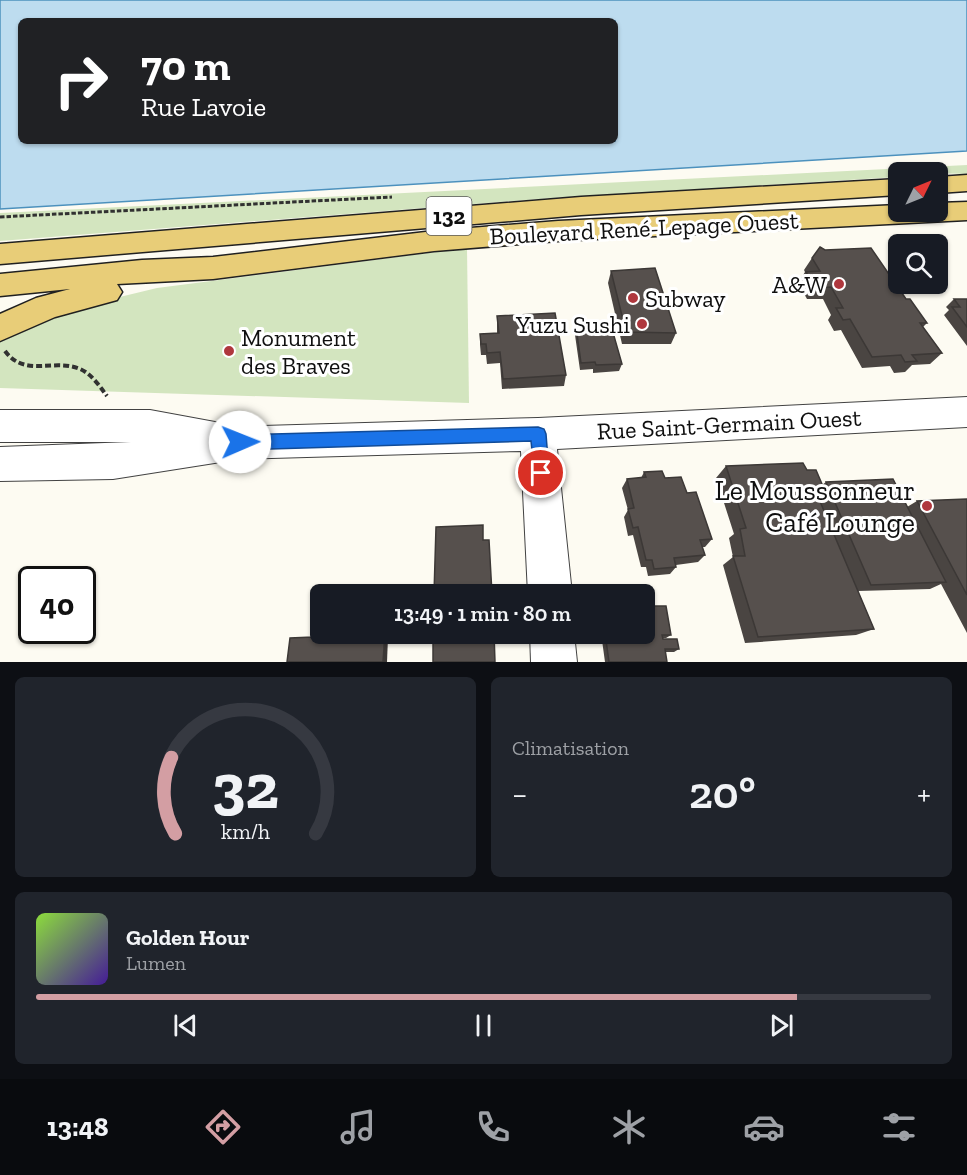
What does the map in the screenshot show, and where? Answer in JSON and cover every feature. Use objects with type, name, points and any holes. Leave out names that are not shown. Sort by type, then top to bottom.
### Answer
[{"type":"main road","points":[[948,184],[967,183]]},
{"type":"main road","name":"Boulevard René-Lepage Ouest","points":[[2,256],[581,206],[888,188]]},
{"type":"main road","name":"Boulevard René-Lepage Ouest","points":[[0,285],[142,270],[213,268],[434,241],[558,231],[967,211]]},
{"type":"main road","points":[[2,338],[47,307],[73,299],[213,268]]},
{"type":"street","name":"Rue Saint-Germain Ouest","points":[[0,464],[113,462],[240,442],[538,434],[967,412]]},
{"type":"street","name":"Rue Saint-Germain Ouest","points":[[0,426],[150,426],[240,442]]},
{"type":"street","points":[[538,434],[549,584]]},
{"type":"street","points":[[553,644],[554,662]]},
{"type":"path","points":[[2,338],[15,362],[29,368],[73,367],[83,370],[107,396]]},
{"type":"green space","points":[[967,165],[967,174],[948,173],[948,166]]},
{"type":"green space","points":[[888,169],[888,178],[553,198],[0,241],[0,213]]},
{"type":"green space","points":[[467,248],[469,403],[0,388],[0,336],[70,309],[157,288]]},
{"type":"water","points":[[0,0],[967,0],[967,151],[0,209]]},
{"type":"building","points":[[820,247],[825,250],[871,248],[888,273],[888,294],[903,294],[906,299],[910,299],[927,323],[920,323],[942,353],[912,355],[917,361],[905,362],[901,355],[872,357],[850,319],[843,320],[836,308],[843,308],[831,287],[815,288],[806,272],[820,271],[812,258]]},
{"type":"building","points":[[655,268],[676,333],[626,332],[611,271]]},
{"type":"building","points":[[954,299],[967,299],[967,327],[952,307],[960,307]]},
{"type":"building","points":[[555,313],[566,375],[503,379],[500,352],[487,353],[486,344],[481,344],[480,334],[499,333],[497,316]]},
{"type":"building","points":[[601,326],[602,330],[612,329],[622,364],[581,363],[576,327]]},
{"type":"building","points":[[803,463],[807,470],[816,470],[828,498],[819,499],[874,629],[758,637],[733,556],[745,556],[740,529],[746,528],[726,466]]},
{"type":"building","points":[[662,471],[665,478],[681,477],[687,493],[696,492],[712,539],[700,540],[705,555],[674,558],[676,567],[654,569],[652,560],[646,560],[638,527],[633,528],[628,509],[634,508],[627,479],[646,477],[644,472]]},
{"type":"building","points":[[893,479],[946,582],[871,585],[826,482]]},
{"type":"building","points":[[967,499],[967,595],[917,501]]},
{"type":"building","points":[[483,525],[483,540],[489,540],[491,584],[434,584],[436,527]]},
{"type":"building","points":[[655,606],[666,606],[671,635],[662,635],[663,639],[677,639],[679,649],[665,649],[667,662],[609,662],[607,644],[655,644]]},
{"type":"building","points":[[310,637],[310,644],[384,644],[383,662],[287,662],[290,638]]},
{"type":"building","points":[[433,644],[494,644],[495,662],[433,662]]},
{"type":"place","name":"A&W","points":[[839,284]]},
{"type":"place","name":"Subway","points":[[633,298]]},
{"type":"place","name":"Yuzu Sushi","points":[[642,324]]},
{"type":"place","name":"Monument des Braves","points":[[229,351]]},
{"type":"place","name":"Le Moussonneur Café Lounge","points":[[927,506]]},
{"type":"route","points":[[240,442],[538,434],[541,473]]}]
